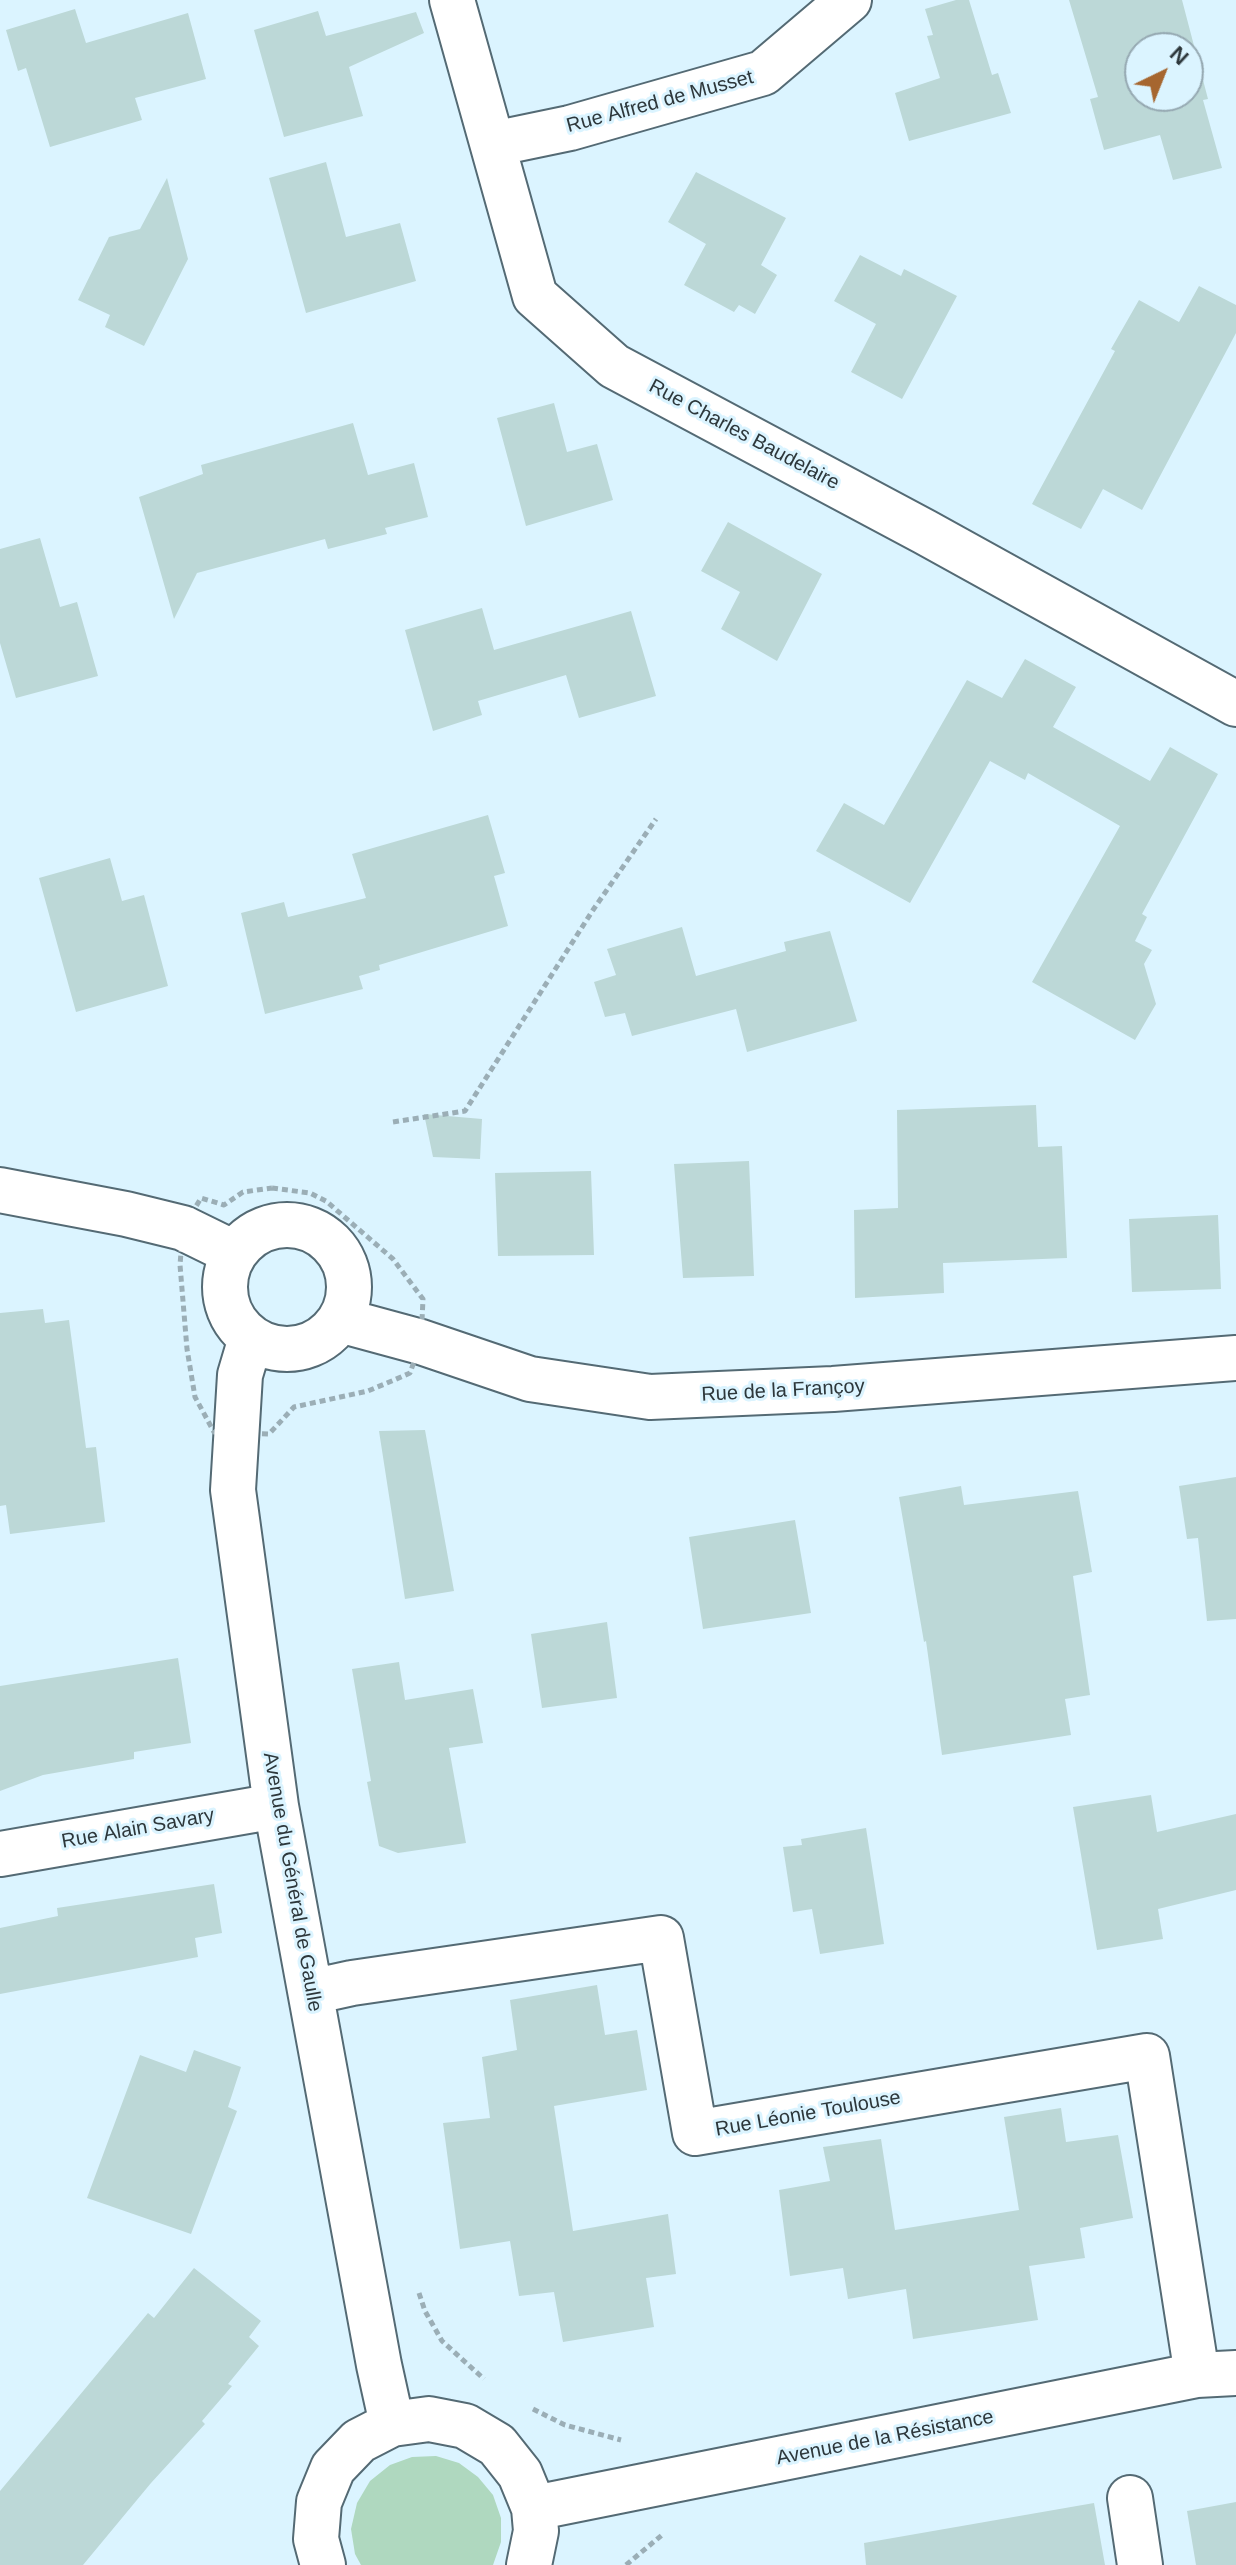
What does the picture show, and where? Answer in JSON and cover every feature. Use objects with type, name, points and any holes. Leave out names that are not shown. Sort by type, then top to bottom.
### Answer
[{"type":"street","name":"Rue Charles Baudelaire","points":[[452,0],[535,296],[614,366],[1236,704]]},
{"type":"street","name":"Rue Alfred de Musset","points":[[493,144],[570,128],[763,73],[849,0]]},
{"type":"street","points":[[0,1190],[183,1228],[234,1253]]},
{"type":"street","points":[[295,1225],[321,1235],[340,1255],[348,1274],[349,1294],[340,1320],[330,1333],[305,1347],[279,1350],[251,1338],[232,1318],[227,1305],[224,1283],[234,1253],[251,1237],[271,1226],[295,1225]]},
{"type":"street","name":"Rue de la Françoy","points":[[340,1320],[421,1342],[530,1379],[650,1397],[833,1389],[1236,1358]]},
{"type":"street","name":"Avenue du Général de Gaulle","points":[[251,1338],[240,1375],[233,1490],[276,1806],[392,2424]]},
{"type":"street","name":"Rue Alain Savary","points":[[0,1854],[276,1806]]},
{"type":"street","name":"Rue Léonie Toulouse","points":[[311,1992],[368,1980],[661,1938],[695,2133],[1147,2056],[1216,2374]]},
{"type":"street","name":"Avenue de la Résistance","points":[[534,2508],[1216,2374]]},
{"type":"street","points":[[323,2565],[316,2539],[319,2502],[333,2468],[359,2441],[392,2424],[429,2419],[465,2426],[497,2445],[520,2474],[534,2508],[536,2531],[529,2565]]},
{"type":"street","points":[[1130,2498],[1140,2565]]},
{"type":"path","points":[[393,1122],[465,1111],[593,910],[656,819]]},
{"type":"green space","points":[[436,2456],[459,2463],[478,2477],[493,2495],[501,2518],[501,2542],[493,2565],[361,2565],[355,2554],[351,2529],[357,2503],[370,2481],[390,2465],[412,2457]]},
{"type":"building","points":[[956,0],[969,0],[992,75],[998,73],[1011,113],[909,141],[895,93],[940,78],[927,36],[933,35],[925,9]]},
{"type":"building","points":[[1069,0],[1182,0],[1190,32],[1124,32],[1124,112],[1204,112],[1204,104],[1222,168],[1173,180],[1160,135],[1104,150],[1090,99],[1098,97]]},
{"type":"building","points":[[75,9],[86,43],[188,13],[206,79],[135,98],[142,120],[50,147],[26,68],[18,71],[6,30]]},
{"type":"building","points":[[318,11],[326,36],[416,12],[424,33],[349,67],[363,116],[284,137],[254,30]]},
{"type":"building","points":[[326,162],[346,237],[400,223],[416,281],[306,313],[269,178]]},
{"type":"building","points":[[696,172],[786,218],[761,265],[777,275],[755,314],[739,305],[734,312],[684,285],[706,244],[668,222]]},
{"type":"building","points":[[167,178],[188,259],[144,346],[105,327],[110,315],[78,300],[109,237],[140,229]]},
{"type":"building","points":[[860,255],[901,276],[904,269],[957,296],[902,399],[851,372],[876,324],[834,301]]},
{"type":"building","points":[[1199,286],[1236,305],[1236,333],[1142,510],[1103,489],[1081,529],[1032,504],[1115,351],[1111,349],[1139,300],[1179,322]]},
{"type":"building","points":[[554,403],[567,452],[597,444],[613,500],[526,526],[497,418]]},
{"type":"building","points":[[353,423],[368,475],[414,463],[428,517],[385,528],[387,534],[328,549],[325,539],[197,573],[174,619],[139,497],[203,474],[201,465]]},
{"type":"building","points":[[728,522],[822,574],[777,661],[721,629],[740,592],[701,571]]},
{"type":"building","points":[[40,538],[60,607],[77,602],[98,676],[16,698],[0,643],[0,549]]},
{"type":"building","points":[[482,608],[494,650],[631,611],[656,696],[579,718],[566,675],[478,701],[482,715],[433,731],[405,630]]},
{"type":"building","points":[[1025,659],[1076,687],[1053,727],[1150,781],[1170,747],[1218,774],[1142,914],[1147,917],[1135,941],[1152,950],[1144,964],[1156,1004],[1135,1040],[1032,982],[1120,826],[1028,773],[1025,780],[990,761],[910,903],[816,851],[844,803],[884,825],[967,680],[1002,698]]},
{"type":"building","points":[[488,815],[505,873],[494,876],[508,926],[379,965],[380,970],[359,976],[363,989],[265,1014],[241,913],[284,902],[288,917],[366,898],[352,854]]},
{"type":"building","points":[[110,858],[122,901],[144,895],[168,986],[76,1012],[39,878]]},
{"type":"building","points":[[682,927],[696,976],[786,951],[784,942],[830,931],[857,1021],[747,1052],[736,1009],[632,1036],[625,1013],[605,1017],[594,982],[616,975],[607,949]]},
{"type":"building","points":[[1036,1105],[1038,1147],[1062,1146],[1067,1258],[943,1263],[944,1293],[855,1298],[854,1210],[898,1208],[897,1110]]},
{"type":"building","points":[[424,1114],[482,1119],[480,1159],[433,1157]]},
{"type":"building","points":[[749,1161],[754,1276],[683,1278],[674,1164]]},
{"type":"building","points":[[591,1171],[594,1255],[498,1256],[495,1173]]},
{"type":"building","points":[[1218,1215],[1221,1289],[1132,1292],[1129,1219]]},
{"type":"building","points":[[43,1309],[45,1323],[69,1320],[86,1448],[96,1447],[105,1522],[10,1534],[6,1505],[0,1506],[0,1313]]},
{"type":"building","points":[[425,1430],[454,1591],[405,1599],[379,1431]]},
{"type":"building","points":[[1236,1477],[1236,1619],[1207,1621],[1198,1538],[1187,1539],[1179,1486]]},
{"type":"building","points":[[961,1486],[964,1505],[1078,1491],[1092,1572],[1073,1576],[1090,1695],[1065,1699],[1071,1735],[942,1755],[926,1641],[899,1497]]},
{"type":"building","points":[[795,1520],[811,1613],[703,1629],[689,1537]]},
{"type":"building","points":[[607,1622],[617,1698],[542,1708],[531,1634]]},
{"type":"building","points":[[178,1658],[191,1743],[134,1752],[134,1759],[43,1775],[0,1791],[0,1686]]},
{"type":"building","points":[[399,1662],[405,1700],[473,1689],[483,1743],[449,1748],[466,1843],[398,1853],[379,1846],[352,1669]]},
{"type":"building","points":[[1151,1795],[1157,1832],[1236,1814],[1236,1890],[1158,1909],[1163,1939],[1097,1950],[1073,1807]]},
{"type":"building","points":[[866,1828],[884,1944],[820,1954],[812,1909],[793,1912],[783,1847],[802,1845],[801,1839]]},
{"type":"building","points":[[214,1884],[222,1933],[195,1938],[198,1957],[0,1994],[0,1928],[58,1916],[57,1908]]},
{"type":"building","points":[[597,1985],[605,2035],[637,2030],[647,2090],[554,2106],[573,2231],[668,2214],[676,2274],[646,2278],[654,2327],[563,2342],[554,2292],[519,2296],[510,2241],[460,2249],[443,2123],[490,2118],[482,2057],[517,2050],[510,2000]]},
{"type":"building","points":[[194,2050],[241,2067],[228,2107],[237,2111],[191,2234],[87,2198],[140,2055],[186,2072]]},
{"type":"building","points":[[1061,2108],[1066,2142],[1118,2135],[1133,2218],[1080,2228],[1085,2258],[1029,2266],[1038,2320],[913,2339],[906,2289],[848,2299],[843,2268],[790,2276],[779,2190],[830,2181],[823,2147],[881,2139],[895,2230],[1019,2210],[1004,2117]]},
{"type":"building","points":[[194,2268],[261,2321],[249,2337],[259,2346],[228,2384],[232,2386],[202,2421],[205,2424],[83,2565],[0,2565],[0,2491],[148,2313],[154,2318]]},
{"type":"building","points":[[1236,2502],[1236,2565],[1196,2565],[1187,2511]]},
{"type":"building","points":[[1094,2503],[1105,2565],[866,2565],[864,2543]]}]
